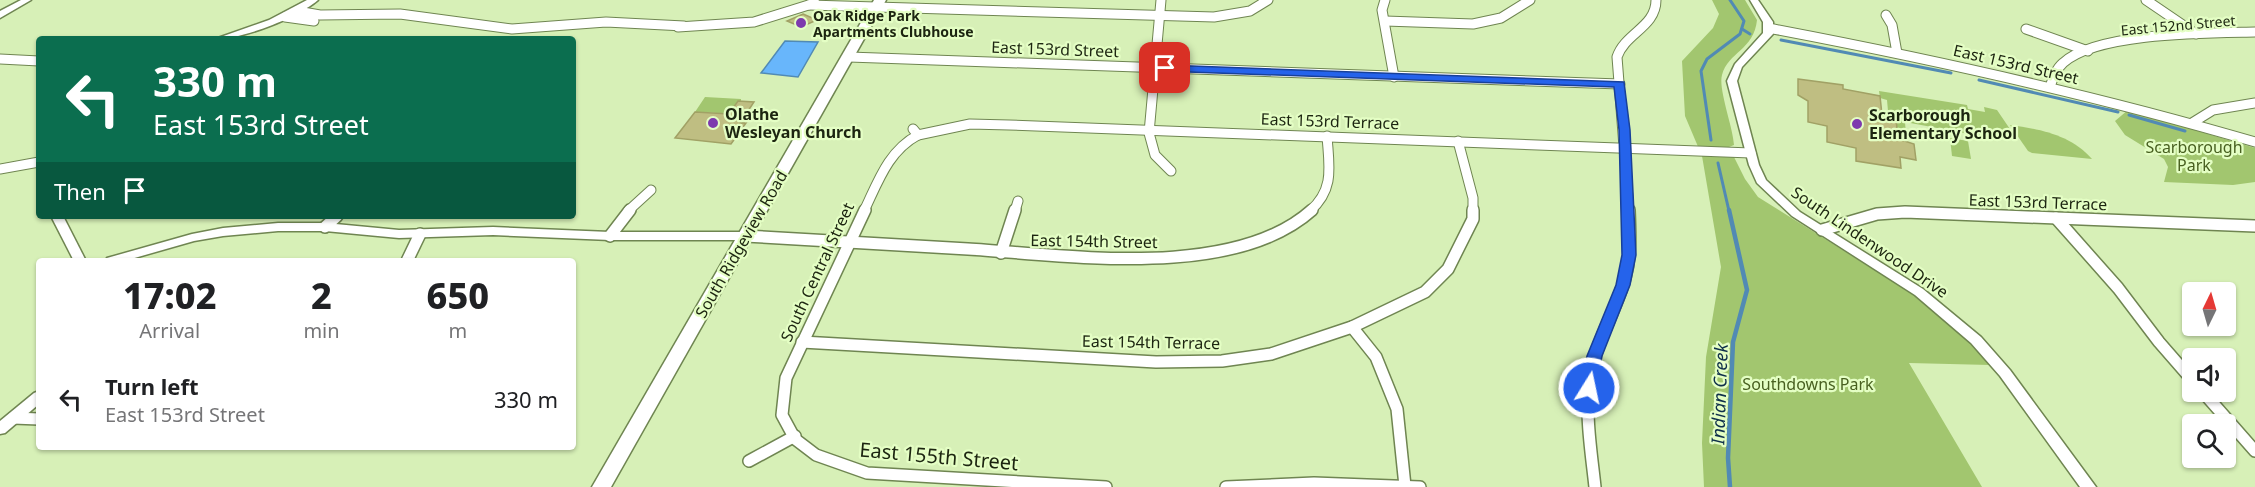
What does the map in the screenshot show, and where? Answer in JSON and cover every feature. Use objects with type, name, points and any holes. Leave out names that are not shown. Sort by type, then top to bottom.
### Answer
[{"type":"main road","name":"South Ridgeview Road","points":[[601,487],[879,3]]},
{"type":"street","points":[[0,15],[27,0]]},
{"type":"street","points":[[229,36],[285,17],[314,0]]},
{"type":"street","points":[[1161,0],[1149,129],[1150,148],[1158,160],[1171,171]]},
{"type":"street","points":[[297,11],[320,15],[409,14],[456,23],[512,29],[579,23],[657,28],[753,22],[809,5],[879,3],[1159,15],[1235,15],[1257,9],[1268,0]]},
{"type":"street","points":[[1385,0],[1382,10],[1394,76]]},
{"type":"street","points":[[1385,21],[1473,24],[1507,16],[1530,0]]},
{"type":"street","points":[[1595,487],[1587,418],[1589,388],[1595,356],[1623,285],[1629,255],[1617,61],[1619,48],[1653,16],[1657,7],[1656,0]]},
{"type":"street","points":[[1754,0],[1766,17],[1768,28]]},
{"type":"street","points":[[2146,0],[2196,34]]},
{"type":"street","points":[[285,17],[324,21],[362,15]]},
{"type":"street","points":[[1886,15],[1892,25],[1897,52]]},
{"type":"street","name":"East 153rd Street","points":[[1768,28],[1897,52],[2050,87],[2192,123],[2255,142]]},
{"type":"street","name":"South Lindenwood Drive","points":[[1768,28],[1766,38],[1738,66],[1732,81],[1750,153],[1761,181],[1776,197],[1822,230],[1919,292],[1976,340],[2005,373],[2088,487]]},
{"type":"street","points":[[2026,29],[2088,51]]},
{"type":"street","name":"East 152nd Street","points":[[2050,87],[2061,65],[2076,55],[2088,51],[2157,37],[2255,32]]},
{"type":"street","name":"East 153rd Street","points":[[849,57],[1620,84]]},
{"type":"street","points":[[0,59],[36,61]]},
{"type":"street","points":[[2192,123],[2212,110],[2255,103]]},
{"type":"street","name":"East 153rd Terrace","points":[[915,132],[970,124],[1750,153]]},
{"type":"street","name":"South Central Street","points":[[795,436],[782,415],[786,378],[887,162],[915,132]]},
{"type":"street","name":"East 154th Street","points":[[745,236],[1128,259],[1167,257],[1259,242],[1283,233],[1302,221],[1326,194],[1329,163],[1327,136]]},
{"type":"street","name":"East 154th Terrace","points":[[802,342],[1146,362],[1200,361],[1271,354],[1352,327],[1425,292],[1448,269],[1473,219],[1473,198],[1458,141]]},
{"type":"street","points":[[0,169],[36,163]]},
{"type":"street","points":[[610,236],[625,214],[651,190]]},
{"type":"street","name":"East 154th Street","points":[[1001,253],[1018,201]]},
{"type":"street","name":"East 153rd Terrace","points":[[1822,230],[1877,214],[1905,212],[2255,226]]},
{"type":"street","points":[[2056,218],[2118,288],[2182,368]]},
{"type":"street","points":[[59,219],[78,258]]},
{"type":"street","points":[[325,227],[334,219]]},
{"type":"street","points":[[121,258],[223,232],[278,227],[325,227],[420,234],[493,231],[610,236],[745,236]]},
{"type":"street","points":[[408,258],[420,234]]},
{"type":"street","points":[[1352,327],[1376,357],[1397,409],[1405,486]]},
{"type":"street","points":[[0,429],[36,399]]},
{"type":"street","points":[[2212,402],[2255,451]]},
{"type":"street","points":[[13,418],[36,419]]},
{"type":"street","points":[[749,461],[795,436]]},
{"type":"street","name":"East 155th Street","points":[[795,436],[804,448],[832,464],[867,473],[1106,487]]},
{"type":"street","points":[[1226,487],[1314,483],[1420,487]]},
{"type":"green space","name":"Southdowns Park","points":[[1712,0],[1745,0],[1757,20],[1751,38],[1725,67],[1721,81],[1734,145],[1729,147],[1745,179],[1758,197],[1913,294],[1970,341],[1990,365],[1909,363],[1982,487],[1704,487],[1702,443],[1706,357],[1721,267],[1702,156],[1685,116],[1682,61],[1713,28],[1719,14]]},
{"type":"green space","points":[[1879,91],[1967,105],[1968,109],[1985,112],[1984,107],[1997,110],[2014,135],[1980,130],[1989,141],[1964,133],[1905,122],[1906,135],[1897,133],[1896,118],[1902,114],[1888,111],[1887,100],[1880,98]]},
{"type":"green space","points":[[705,97],[741,99],[741,101],[723,122],[718,113],[695,112]]},
{"type":"green space","name":"Scarborough Park","points":[[2128,110],[2255,148],[2255,182],[2233,185],[2164,182],[2168,167],[2164,159],[2125,135],[2115,121]]},
{"type":"green space","points":[[2010,125],[2054,134],[2075,144],[2092,159],[2032,153],[2028,151]]},
{"type":"green space","points":[[1950,138],[1968,141],[1971,159],[1952,156]]},
{"type":"water","points":[[785,41],[818,42],[798,77],[761,73]]},
{"type":"building","name":"Oak Ridge Park Apartments Clubhouse","points":[[803,14],[817,20],[801,27],[787,21]]},
{"type":"building","name":"Scarborough Elementary School","points":[[1798,79],[1843,85],[1843,89],[1880,96],[1882,115],[1896,118],[1898,139],[1914,144],[1916,160],[1900,157],[1901,168],[1856,161],[1856,148],[1827,142],[1827,126],[1808,122],[1808,101],[1798,95]]},
{"type":"building","name":"Olathe Wesleyan Church","points":[[738,101],[754,102],[740,123],[746,123],[731,144],[675,138],[695,112],[729,114]]},
{"type":"waterway","name":"Indian Creek","points":[[1711,140],[1701,71],[1707,59],[1740,34],[1744,21],[1730,0]]},
{"type":"waterway","points":[[1742,29],[1750,34]]},
{"type":"waterway","points":[[1781,40],[1951,73]]},
{"type":"waterway","points":[[1979,80],[2118,112]]},
{"type":"waterway","points":[[2129,115],[2185,131]]},
{"type":"waterway","name":"Indian Creek","points":[[1718,163],[1729,211]]},
{"type":"waterway","name":"Indian Creek","points":[[1729,210],[1747,290],[1733,342],[1728,458],[1730,487]]},
{"type":"place","name":"Oak Ridge Park Apartments Clubhouse","points":[[801,23]]},
{"type":"place","name":"Olathe Wesleyan Church","points":[[713,123]]},
{"type":"place","name":"Scarborough Elementary School","points":[[1857,124]]},
{"type":"route","points":[[1165,68],[1620,84],[1629,255],[1623,285],[1595,356],[1589,388]]}]
